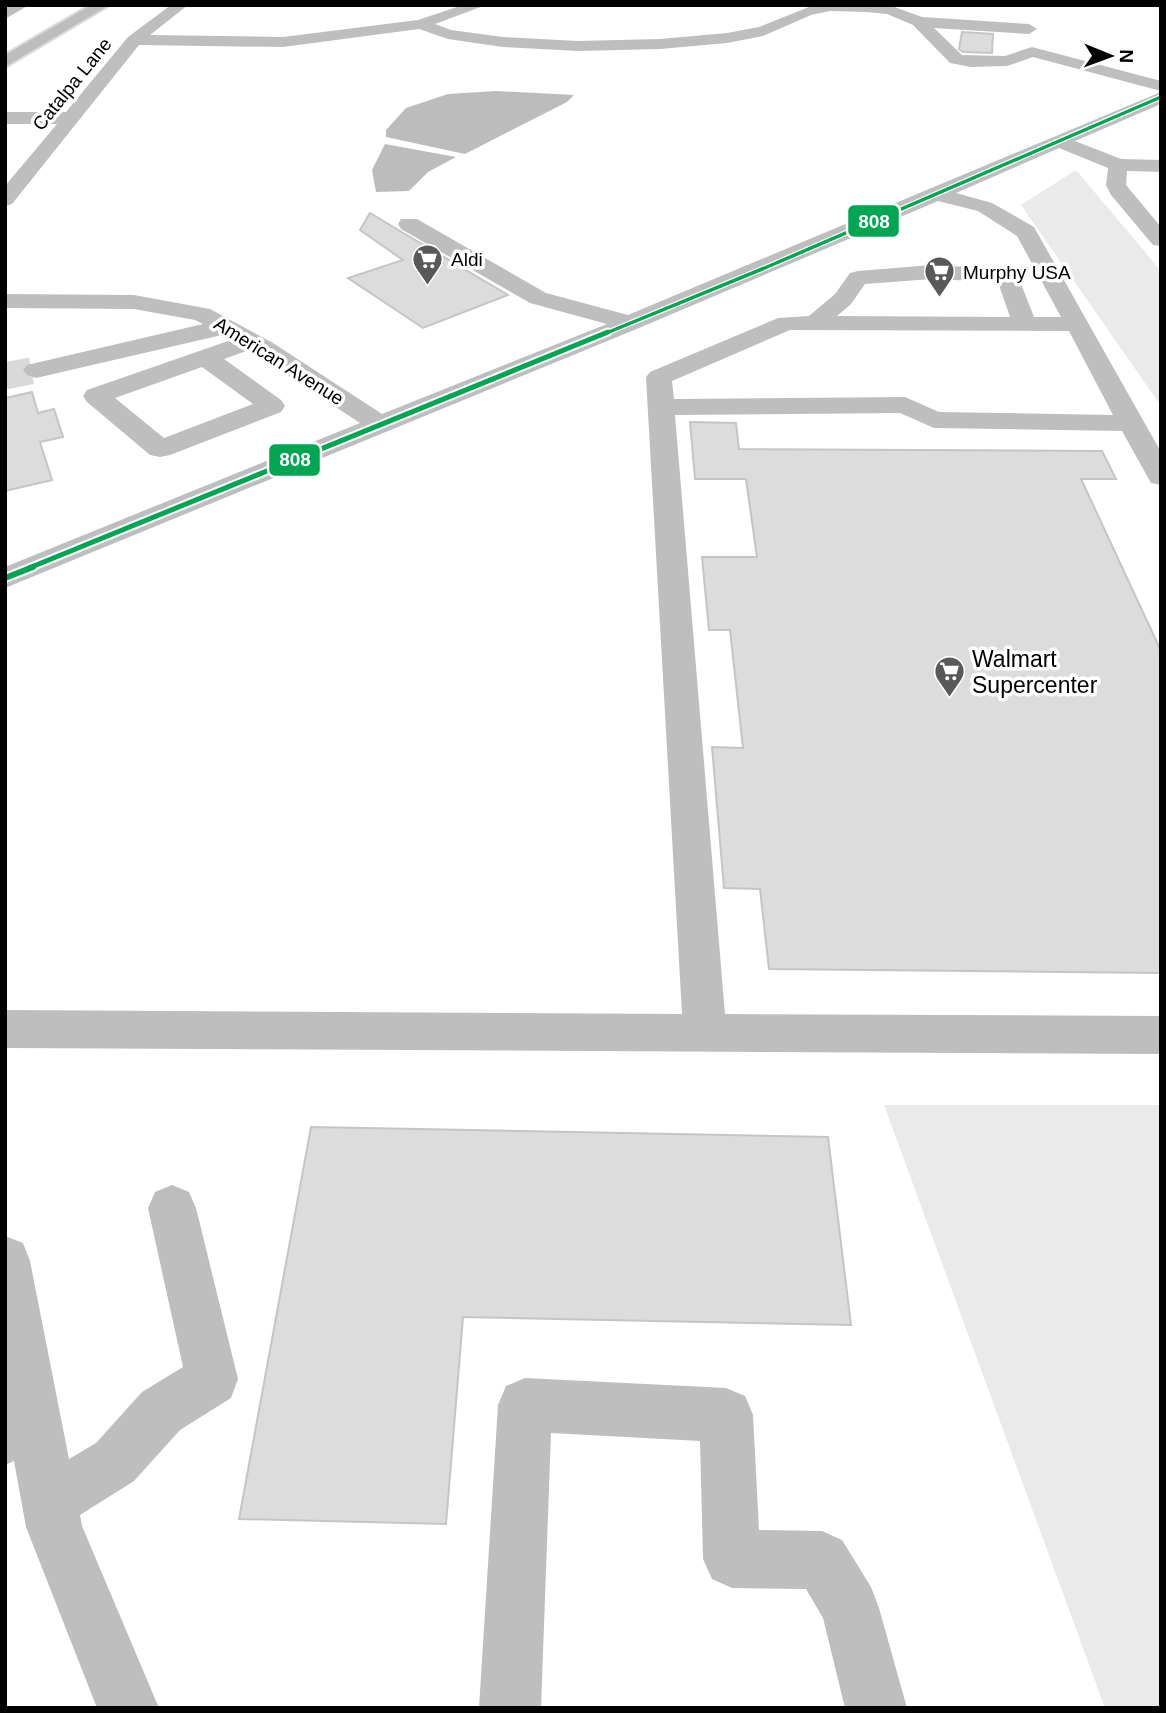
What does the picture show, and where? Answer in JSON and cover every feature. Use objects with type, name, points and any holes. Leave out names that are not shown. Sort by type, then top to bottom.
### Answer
[{"type":"main road","points":[[5,62],[102,5]]},
{"type":"street","points":[[5,14],[22,5]]},
{"type":"street","points":[[962,23],[963,5]]},
{"type":"street","points":[[420,24],[448,34],[503,42],[578,46],[660,44],[727,38],[764,31],[806,12],[830,6],[890,10],[919,22],[1029,23],[1032,52]]},
{"type":"street","points":[[134,40],[283,41],[420,24],[467,7]]},
{"type":"street","name":"Catalpa Lane","points":[[5,200],[134,40],[165,17],[185,12]]},
{"type":"street","points":[[919,22],[956,59],[971,62],[1007,61],[1032,52],[1161,86]]},
{"type":"street","points":[[1131,77],[1151,68]]},
{"type":"street","points":[[5,578],[631,323],[1161,97]]},
{"type":"street","points":[[5,118],[71,118]]},
{"type":"street","points":[[1058,141],[1118,165],[1161,166]]},
{"type":"street","points":[[1118,165],[1116,185],[1121,195],[1161,240]]},
{"type":"street","points":[[937,194],[985,207],[1026,232],[1161,477]]},
{"type":"street","points":[[409,224],[538,298],[631,323]]},
{"type":"street","points":[[815,323],[843,299],[858,278],[880,274],[987,274],[1007,276],[1026,324]]},
{"type":"street","points":[[538,298],[556,319],[555,354]]},
{"type":"street","name":"American Avenue","points":[[5,301],[129,302],[202,314],[251,341],[380,425]]},
{"type":"street","points":[[108,321],[129,302]]},
{"type":"street","points":[[705,1033],[659,377],[786,323],[1076,324]]},
{"type":"street","points":[[36,370],[224,327]]},
{"type":"street","points":[[205,357],[272,406],[160,449],[96,396],[205,357],[251,341]]},
{"type":"street","points":[[662,407],[905,405],[934,420],[1131,423]]},
{"type":"street","points":[[5,1029],[1161,1035]]},
{"type":"street","points":[[50,1502],[115,1461],[160,1411],[212,1378],[172,1208]]},
{"type":"street","points":[[5,1261],[21,1432],[50,1502],[54,1527],[128,1708]]},
{"type":"street","points":[[510,1708],[525,1405],[726,1415],[732,1559],[822,1560],[850,1608],[876,1708]]},
{"type":"shaded area","points":[[496,91],[574,95],[567,102],[465,154],[386,137],[386,130],[406,108],[448,94]]},
{"type":"shaded area","points":[[385,144],[456,157],[428,172],[409,191],[376,192],[372,170]]},
{"type":"shaded area","points":[[1076,170],[1161,271],[1161,406],[1021,205]]},
{"type":"shaded area","points":[[884,1105],[1161,1105],[1161,1708],[1105,1708]]},
{"type":"building","points":[[962,32],[993,34],[992,53],[963,52],[959,49]]},
{"type":"building","name":"Aldi","points":[[370,213],[508,295],[423,328],[348,278],[403,260],[360,230]]},
{"type":"building","points":[[32,392],[38,413],[54,409],[63,437],[40,442],[52,480],[5,491],[5,398]]},
{"type":"building","name":"Walmart Supercenter","points":[[690,422],[736,423],[739,449],[1102,451],[1116,479],[1081,479],[1161,651],[1161,973],[769,969],[760,889],[724,888],[712,747],[743,748],[730,630],[709,630],[702,557],[757,557],[746,479],[695,479]]},
{"type":"building","points":[[311,1127],[828,1137],[851,1325],[463,1317],[446,1524],[239,1519]]},
{"type":"tunnel","points":[[5,376],[36,370]]},
{"type":"transit line","name":"808","points":[[5,578],[767,267],[1161,97]]},
{"type":"place","name":"Aldi","points":[[428,286]]},
{"type":"place","name":"Murphy USA","points":[[940,299]]},
{"type":"place","name":"Walmart Supercenter","points":[[949,699]]}]
